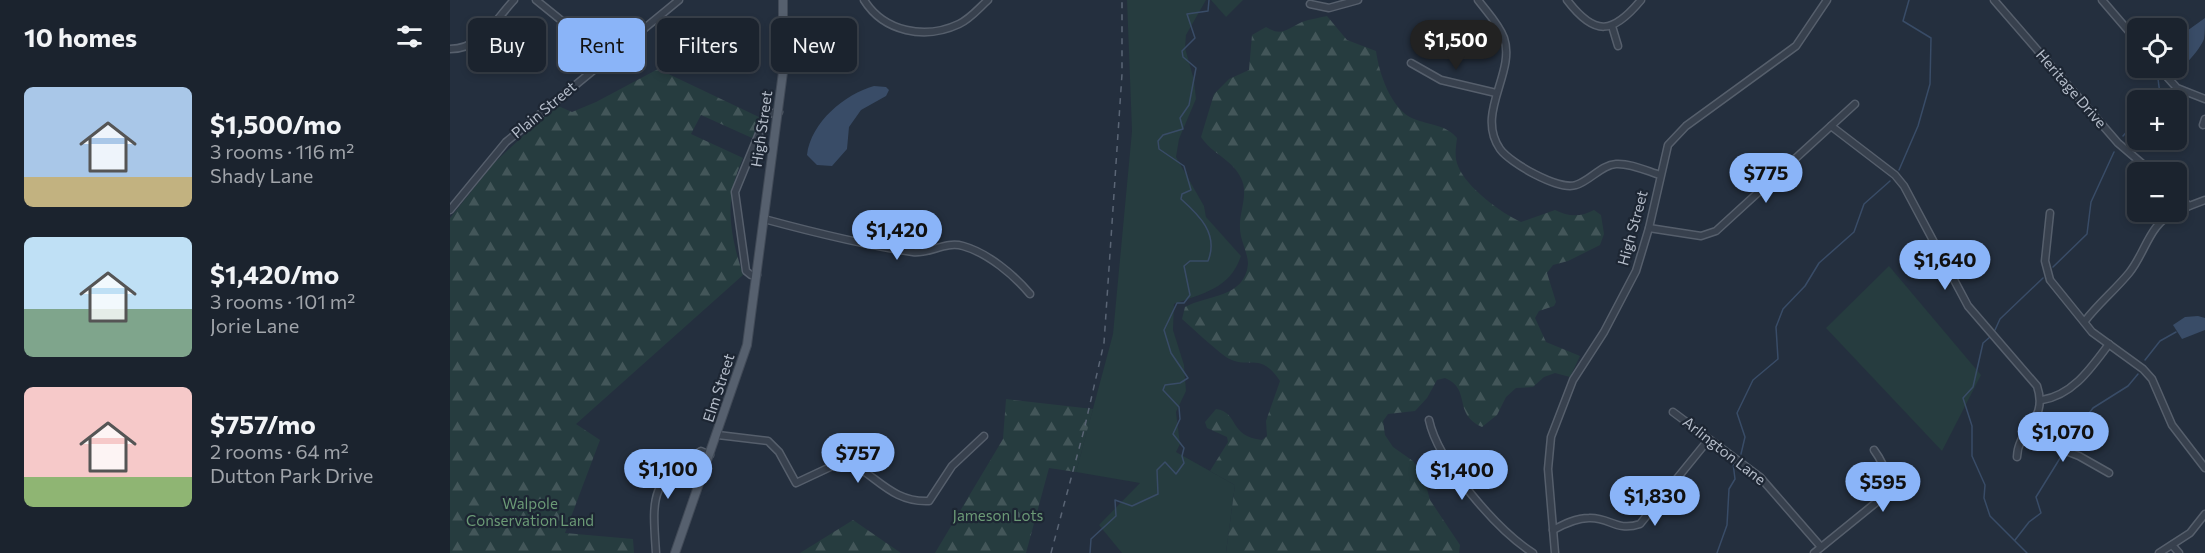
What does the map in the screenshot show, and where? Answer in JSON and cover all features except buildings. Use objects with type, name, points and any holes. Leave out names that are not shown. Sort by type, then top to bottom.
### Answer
[{"type":"main road","name":"High Street","points":[[758,261],[779,112],[784,54],[783,0]]},
{"type":"main road","name":"Elm Street","points":[[675,553],[747,345],[758,261]]},
{"type":"street","points":[[450,50],[472,44],[482,37],[514,0]]},
{"type":"street","points":[[536,0],[558,18]]},
{"type":"street","name":"Plain Street","points":[[645,28],[678,0]]},
{"type":"street","points":[[864,0],[871,11],[890,25],[908,31],[929,33],[962,23],[988,0]]},
{"type":"street","points":[[1310,4],[1329,8],[1358,0]]},
{"type":"street","points":[[1478,0],[1504,39],[1505,56],[1496,93],[1491,129],[1498,146],[1510,159],[1556,184],[1574,186],[1607,166],[1616,164],[1660,175]]},
{"type":"street","points":[[1567,0],[1586,20],[1597,26],[1612,26],[1622,21],[1641,0]]},
{"type":"street","name":"High Street","points":[[1555,553],[1548,469],[1551,437],[1573,380],[1604,332],[1632,281],[1649,228],[1668,145],[1674,136],[1796,46],[1827,0]]},
{"type":"street","name":"Heritage Drive","points":[[1994,0],[2118,143],[2140,162]]},
{"type":"street","points":[[2102,0],[2127,29]]},
{"type":"street","points":[[1612,26],[1618,46]]},
{"type":"street","points":[[1411,63],[1441,80],[1496,93]]},
{"type":"street","name":"Plain Street","points":[[450,210],[506,142],[558,97],[592,72]]},
{"type":"street","points":[[2168,78],[2177,88],[2205,99]]},
{"type":"street","points":[[1649,228],[1701,236],[1716,231],[1855,104]]},
{"type":"street","points":[[756,275],[751,275],[747,271],[735,192],[768,114],[779,112]]},
{"type":"street","points":[[1831,126],[1895,175],[1904,186],[1968,306],[2037,386],[2042,400],[2036,418],[2018,449],[2017,457]]},
{"type":"street","points":[[2189,206],[2205,200]]},
{"type":"street","points":[[2050,213],[2045,261],[2050,280],[2092,332],[2152,379],[2172,425],[2205,468]]},
{"type":"street","points":[[764,219],[913,252],[947,245],[960,245],[978,252],[995,263],[1030,294]]},
{"type":"street","points":[[2085,321],[2129,272],[2149,236],[2161,222]]},
{"type":"street","points":[[2042,400],[2055,398],[2069,390],[2109,344]]},
{"type":"street","name":"Arlington Lane","points":[[1672,412],[1760,477],[1821,547]]},
{"type":"street","points":[[1429,420],[1438,446],[1479,505],[1502,529],[1533,553]]},
{"type":"street","points":[[2025,435],[2079,456],[2109,473]]},
{"type":"street","points":[[656,553],[655,511],[660,483],[676,466],[701,451],[716,438],[768,441],[779,452],[796,483],[843,461],[890,491],[929,501],[952,466],[984,436]]},
{"type":"street","points":[[1553,530],[1564,523],[1589,518],[1627,528],[1640,524],[1709,439]]},
{"type":"street","points":[[1814,553],[1878,501],[1884,492],[1887,475],[1884,465],[1874,450]]},
{"type":"street","points":[[701,451],[710,455]]},
{"type":"street","points":[[2159,553],[2190,533],[2205,514]]},
{"type":"street","points":[[2172,545],[2179,553]]},
{"type":"green space","points":[[1127,0],[1206,0],[1186,35],[1185,48],[1194,80],[1196,99],[1179,139],[1176,157],[1204,206],[1206,217],[1241,256],[1230,276],[1223,283],[1205,293],[1174,304],[1173,330],[1184,365],[1186,391],[1176,412],[1180,444],[1176,452],[1235,485],[1226,553],[1122,553],[1099,525],[1140,483],[1076,472],[1113,334],[1132,131]]},
{"type":"green space","points":[[1211,0],[1243,0],[1226,17]]},
{"type":"green space","points":[[1327,16],[1347,40],[1376,51],[1388,90],[1399,108],[1414,119],[1448,130],[1457,138],[1456,159],[1462,174],[1476,191],[1494,206],[1521,222],[1555,210],[1575,215],[1594,210],[1601,215],[1604,234],[1600,245],[1568,261],[1553,265],[1547,273],[1556,302],[1554,306],[1539,311],[1535,318],[1546,342],[1580,356],[1570,377],[1555,373],[1544,377],[1533,387],[1516,388],[1506,397],[1497,415],[1482,427],[1467,415],[1458,388],[1445,378],[1437,380],[1427,398],[1415,411],[1388,414],[1383,421],[1385,435],[1393,447],[1413,461],[1423,475],[1430,500],[1460,545],[1459,553],[1226,553],[1235,485],[1210,471],[1228,442],[1227,437],[1207,428],[1205,422],[1216,409],[1223,411],[1244,434],[1262,440],[1267,436],[1266,421],[1280,381],[1273,372],[1260,363],[1234,361],[1226,357],[1182,319],[1185,307],[1233,289],[1245,275],[1248,264],[1240,233],[1244,197],[1241,178],[1237,171],[1201,137],[1214,94],[1229,79],[1249,70],[1252,35],[1266,27],[1280,32],[1305,21]]},
{"type":"green space","name":"Walpole Conservation Land","points":[[657,70],[657,72],[664,72],[761,118],[752,138],[701,115],[691,134],[743,158],[733,188],[731,216],[734,244],[743,275],[576,424],[600,440],[565,533],[633,539],[634,553],[450,553],[450,218],[494,163],[556,105],[572,112]]},
{"type":"green space","points":[[1889,266],[1981,375],[1942,451],[1826,328]]},
{"type":"green space","name":"Jameson Lots","points":[[1006,399],[1093,409],[1076,472],[1049,468],[1026,553],[935,553],[1003,439]]},
{"type":"green space","points":[[853,520],[901,553],[800,553]]},
{"type":"water","points":[[2205,18],[2204,39],[2187,63],[2187,31]]},
{"type":"water","points":[[874,86],[886,87],[889,90],[886,96],[861,110],[849,127],[847,149],[832,166],[817,165],[807,155],[815,131],[822,121],[841,103]]},
{"type":"water","points":[[2185,317],[2205,318],[2205,330],[2182,339],[2173,325]]},
{"type":"waterway","points":[[1090,553],[1091,539],[1116,516],[1115,500],[1132,506],[1158,494],[1157,470],[1165,462],[1176,474],[1184,463],[1182,456],[1184,448],[1173,434],[1180,419],[1179,407],[1163,390],[1165,385],[1180,383],[1188,378],[1171,353],[1164,330],[1177,303],[1184,303],[1190,295],[1184,266],[1190,261],[1208,261],[1211,242],[1205,226],[1181,199],[1182,194],[1191,190],[1184,166],[1159,149],[1158,141],[1163,135],[1183,129],[1180,118],[1189,105],[1196,68],[1183,57],[1182,51],[1195,38],[1187,14],[1208,11],[1209,0]]},
{"type":"waterway","points":[[1899,170],[1918,126],[1930,84],[1931,38],[1903,21],[1909,0]]},
{"type":"waterway","points":[[2158,79],[2159,90]]},
{"type":"waterway","points":[[2123,136],[2127,131]]},
{"type":"waterway","points":[[2053,267],[2087,234],[2091,202],[2114,152]]},
{"type":"waterway","points":[[1741,454],[1745,437],[1737,413],[1753,380],[1778,359],[1776,327],[1783,309],[1805,286],[1819,263],[1854,232],[1864,204],[1890,181]]},
{"type":"waterway","points":[[1995,330],[2000,319],[2043,278]]},
{"type":"waterway","points":[[2145,360],[2160,341],[2176,332]]},
{"type":"waterway","points":[[1990,337],[1983,343],[1973,387],[1963,398],[1972,426],[1972,456],[1985,485],[1984,498],[1990,516],[2027,553]]},
{"type":"waterway","points":[[2065,445],[2093,408],[2128,386],[2138,374]]},
{"type":"waterway","points":[[2015,540],[2029,522],[2041,513],[2036,497],[2062,455]]},
{"type":"waterway","points":[[1717,553],[1727,525],[1729,489],[1735,479],[1733,463]]},
{"type":"railway","points":[[1051,553],[1084,430],[1104,343],[1122,74],[1122,0]]}]
